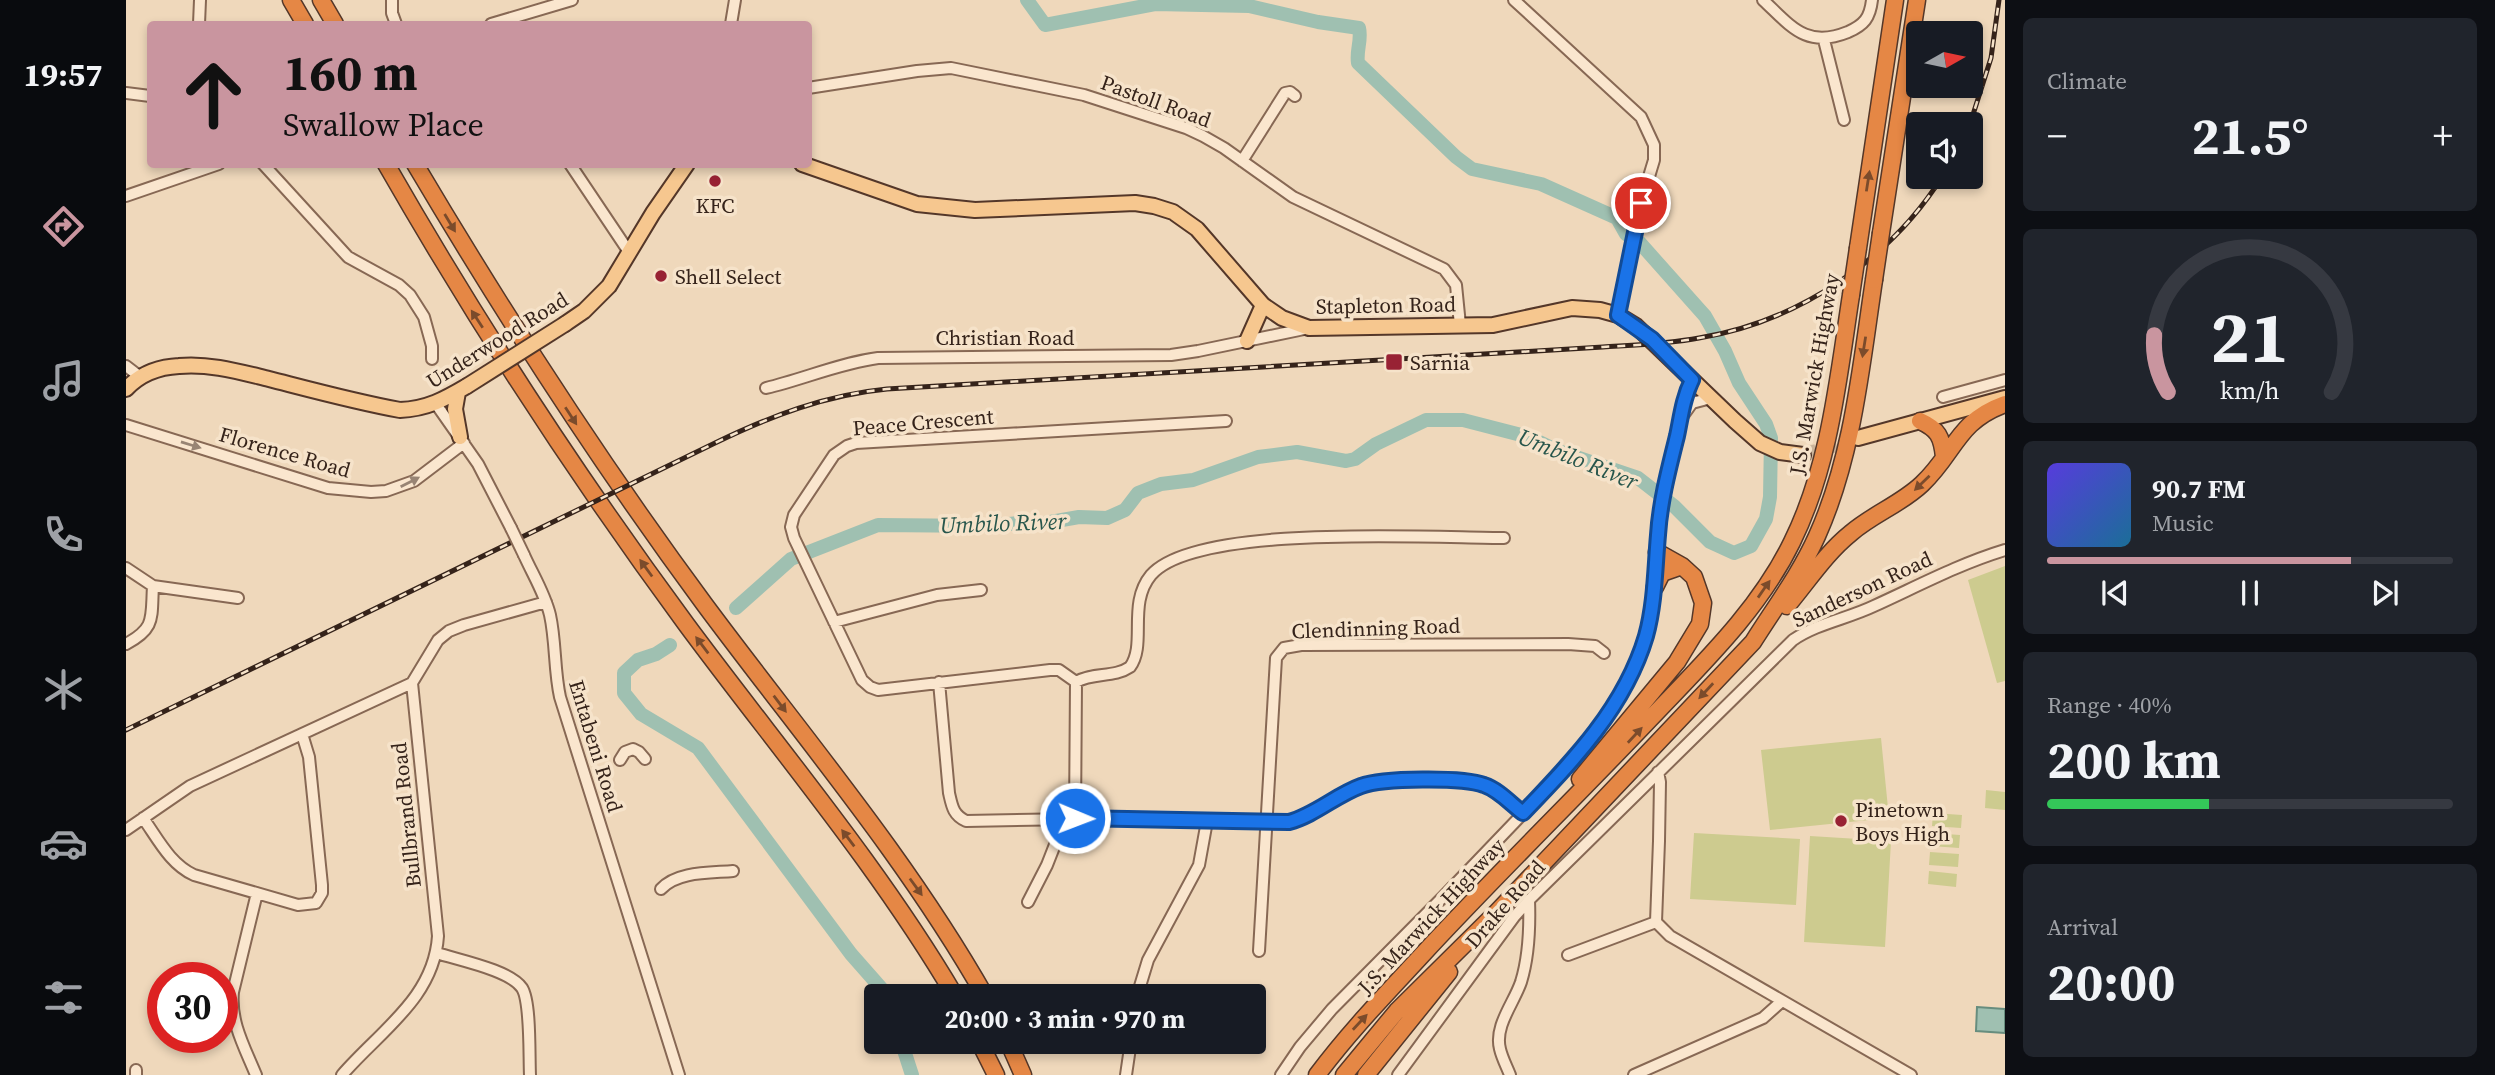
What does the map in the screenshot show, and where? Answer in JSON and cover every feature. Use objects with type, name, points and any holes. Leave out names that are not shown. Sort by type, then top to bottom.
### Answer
[{"type":"highway","points":[[290,0],[303,21]]},
{"type":"highway","points":[[321,0],[333,21]]},
{"type":"highway","name":"J.S. Marwick Highway","points":[[1317,1075],[1347,1035],[1518,853],[1554,821],[1722,643],[1771,580],[1804,517],[1824,457],[1895,0]]},
{"type":"highway","name":"J.S. Marwick Highway","points":[[1496,913],[1753,642],[1806,559],[1839,481],[1852,421],[1917,0]]},
{"type":"highway","points":[[388,168],[465,301],[535,409],[686,624],[903,913],[947,984]]},
{"type":"highway","points":[[417,168],[488,288],[639,516],[926,900],[978,984]]},
{"type":"highway","points":[[1753,642],[1790,602],[1834,547],[1867,520],[1921,485],[1970,422],[1982,413],[2005,404]]},
{"type":"highway","points":[[1920,421],[1932,426],[1940,434],[1944,457]]},
{"type":"highway","points":[[1518,853],[1677,662],[1700,624],[1703,603],[1694,577],[1682,566],[1657,552]]},
{"type":"highway","points":[[1655,587],[1662,573],[1682,566]]},
{"type":"highway","points":[[1344,1075],[1397,1012],[1496,913]]},
{"type":"highway","points":[[1366,1075],[1496,913]]},
{"type":"highway","points":[[986,1054],[996,1075]]},
{"type":"highway","points":[[1014,1054],[1023,1075]]},
{"type":"main road","name":"Stapleton Road","points":[[812,167],[917,204],[952,209],[1135,203],[1154,205],[1173,212],[1197,229],[1263,305],[1282,318],[1309,328],[1493,325],[1572,309],[1600,310],[1618,315],[1652,339],[1760,443],[1780,452],[1803,455]]},
{"type":"main road","name":"Underwood Road","points":[[670,188],[679,168]]},
{"type":"main road","name":"Underwood Road","points":[[126,388],[139,376],[168,367],[196,366],[230,370],[400,410],[436,404],[565,324],[600,298],[684,168]]},
{"type":"main road","points":[[1247,341],[1263,305]]},
{"type":"main road","points":[[462,389],[455,409],[462,440]]},
{"type":"main road","points":[[1857,438],[2005,398]]},
{"type":"street","points":[[199,21],[200,0]]},
{"type":"street","points":[[392,0],[395,21]]},
{"type":"street","points":[[501,21],[572,0]]},
{"type":"street","points":[[732,21],[735,0]]},
{"type":"street","points":[[1514,0],[1641,117],[1654,145],[1654,160],[1636,225],[1618,315]]},
{"type":"street","points":[[1763,0],[1797,31],[1811,38],[1824,40],[1863,25],[1868,18],[1872,0]]},
{"type":"street","points":[[1824,40],[1844,120]]},
{"type":"street","name":"Pastoll Road","points":[[812,87],[951,68],[1084,95],[1186,128],[1214,142],[1306,204],[1444,269],[1456,285],[1460,325]]},
{"type":"street","points":[[1242,160],[1284,93],[1290,92],[1295,96]]},
{"type":"street","points":[[126,93],[147,96]]},
{"type":"street","points":[[126,196],[207,168]]},
{"type":"street","points":[[267,168],[348,257],[399,285],[410,295],[424,317],[432,346],[432,359]]},
{"type":"street","points":[[573,168],[629,252]]},
{"type":"street","name":"Christian Road","points":[[766,388],[848,363],[878,358],[1151,356],[1198,351],[1309,328]]},
{"type":"street","points":[[126,366],[139,376]]},
{"type":"street","points":[[1281,1075],[1332,1009],[1523,813],[1593,735],[1619,697],[1646,636],[1655,587],[1661,513],[1686,393],[1692,380]]},
{"type":"street","points":[[1942,397],[2005,380]]},
{"type":"street","points":[[1680,420],[1692,403],[1711,398]]},
{"type":"street","name":"Entabeni Road","points":[[436,404],[485,475],[546,602],[551,618],[555,675],[560,697],[679,1075]]},
{"type":"street","name":"Peace Crescent","points":[[939,682],[878,690],[862,680],[794,538],[792,520],[834,455],[856,443],[1226,421]]},
{"type":"street","name":"Florence Road","points":[[126,425],[328,488],[371,492],[386,491],[414,481],[462,440]]},
{"type":"street","points":[[1076,682],[1094,674],[1126,670],[1134,663],[1140,596],[1149,577],[1158,568],[1185,556],[1234,544],[1275,538],[1504,538]]},
{"type":"street","name":"Sanderson Road","points":[[1658,772],[1793,640],[1814,628],[1874,606],[1937,575],[2005,550]]},
{"type":"street","points":[[126,568],[153,586],[238,598]]},
{"type":"street","points":[[126,644],[146,632],[153,586]]},
{"type":"street","points":[[834,622],[937,595],[981,590]]},
{"type":"street","points":[[126,830],[190,786],[412,683],[438,640],[449,631],[546,602]]},
{"type":"street","name":"Clendinning Road","points":[[1259,951],[1276,658],[1284,648],[1301,645],[1568,644],[1595,646],[1604,653]]},
{"type":"street","points":[[1076,682],[1059,670],[939,682],[953,810],[958,817],[975,822],[1070,819],[1268,822],[1294,820],[1362,785],[1384,781],[1471,781],[1490,788],[1523,813]]},
{"type":"street","points":[[1028,902],[1070,819],[1076,682]]},
{"type":"street","name":"Bullbrand Road","points":[[342,1075],[410,1006],[433,966],[437,953],[438,936],[412,683]]},
{"type":"street","points":[[143,818],[173,862],[182,870],[304,906],[316,903],[322,893],[309,757],[302,734]]},
{"type":"street","points":[[620,760],[625,752],[633,749],[645,759]]},
{"type":"street","points":[[1658,772],[1660,829],[1656,922],[1670,936],[1910,1075]]},
{"type":"street","name":"Drake Road","points":[[1398,1075],[1529,900],[1658,772]]},
{"type":"street","points":[[1139,984],[1199,865],[1207,821]]},
{"type":"street","points":[[661,889],[682,877],[733,871]]},
{"type":"street","points":[[256,1075],[234,1023],[232,1004],[257,893]]},
{"type":"street","points":[[1510,1075],[1499,1048],[1499,1039],[1502,1024],[1521,980],[1529,938],[1529,900]]},
{"type":"street","points":[[1568,955],[1656,922]]},
{"type":"street","points":[[437,953],[502,974],[520,986],[526,1001],[530,1075]]},
{"type":"street","points":[[1634,1075],[1763,1018],[1782,1001]]},
{"type":"street","points":[[1126,1075],[1129,1054]]},
{"type":"shaded area","points":[[2005,566],[2005,681],[1997,683],[1968,580]]},
{"type":"shaded area","points":[[1881,738],[1889,818],[1770,830],[1761,750]]},
{"type":"shaded area","points":[[1986,790],[2005,792],[2005,810],[1985,808]]},
{"type":"shaded area","points":[[1933,813],[1962,815],[1961,828],[1932,826]]},
{"type":"shaded area","points":[[1694,833],[1800,839],[1796,905],[1690,899]]},
{"type":"shaded area","points":[[1932,833],[1960,835],[1959,848],[1931,846]]},
{"type":"shaded area","points":[[1810,836],[1891,841],[1885,947],[1804,942]]},
{"type":"shaded area","points":[[1930,852],[1959,854],[1958,867],[1929,865]]},
{"type":"shaded area","points":[[1929,871],[1957,874],[1956,887],[1928,884]]},
{"type":"shaded area","points":[[1977,1007],[2005,1009],[2005,1033],[1976,1031]]},
{"type":"waterway","name":"Umbilo River","points":[[736,608],[791,559],[878,525],[989,526],[1029,522],[1039,524],[1079,517],[1107,518],[1125,510],[1138,493],[1161,484],[1193,480],[1258,457],[1297,452],[1346,461],[1355,459],[1376,444],[1426,420],[1463,420],[1529,437],[1558,451],[1638,478],[1674,506],[1710,542],[1734,553],[1751,546],[1766,519],[1770,497],[1771,438],[1766,424],[1739,383],[1705,316],[1640,243],[1626,234],[1617,218],[1541,184],[1472,169],[1456,157],[1358,63],[1359,28],[1318,22],[1249,6],[1155,4],[1045,25],[1027,0]]},
{"type":"waterway","name":"Umbilo River","points":[[670,645],[656,654],[638,660],[624,673],[624,693],[641,714],[698,748],[851,954],[877,984]]},
{"type":"waterway","name":"Umbilo River","points":[[905,1054],[912,1075]]},
{"type":"tunnel","points":[[1803,455],[1856,439]]},
{"type":"railway","points":[[1974,112],[1991,58],[1999,0]]},
{"type":"railway","points":[[126,730],[715,443],[757,424],[820,402],[887,389],[1639,345],[1699,338],[1771,318],[1837,283],[1868,261],[1895,235],[1933,189]]},
{"type":"place","name":"KFC","points":[[715,181]]},
{"type":"place","name":"Shell Select","points":[[661,276]]},
{"type":"place","name":"Sarnia","points":[[1394,362]]},
{"type":"place","name":"Pinetown Boys High","points":[[1841,821]]},
{"type":"route","points":[[1075,818],[1289,822],[1304,817],[1362,785],[1384,781],[1471,781],[1490,788],[1523,813],[1556,778],[1609,713],[1628,681],[1646,636],[1655,587],[1661,513],[1683,404],[1692,380],[1652,339],[1618,315],[1641,203]]}]
